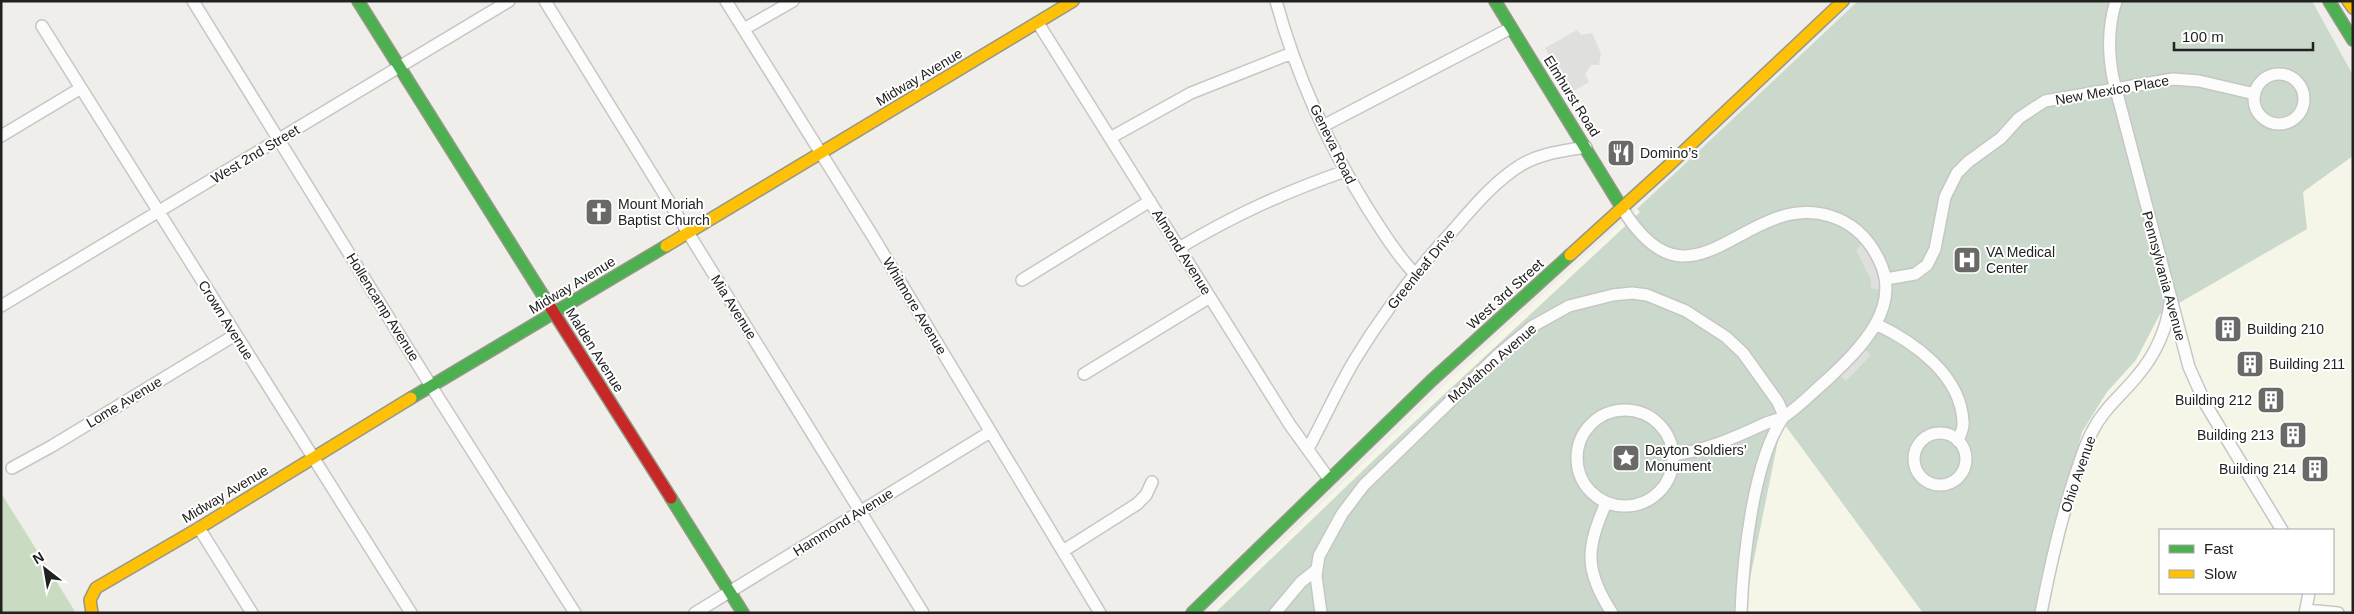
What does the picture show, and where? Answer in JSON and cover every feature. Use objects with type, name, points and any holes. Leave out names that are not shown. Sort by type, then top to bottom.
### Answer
[{"type":"street","name":"Hollencamp Avenue","points":[[193,1],[431,386],[575,613]]},
{"type":"street","name":"Malden Avenue","points":[[358,1],[743,613]]},
{"type":"street","name":"West 2nd Street","points":[[1,306],[509,1]]},
{"type":"street","name":"Mia Avenue","points":[[545,1],[923,613]]},
{"type":"street","name":"Whitmore Avenue","points":[[726,1],[1064,551],[1100,613]]},
{"type":"street","points":[[744,29],[793,1]]},
{"type":"street","name":"Midway Avenue","points":[[92,613],[89,603],[90,597],[96,588],[199,528],[431,386],[1072,1]]},
{"type":"street","name":"Geneva Road","points":[[1276,1],[1292,53],[1323,126],[1345,171],[1377,224],[1415,274]]},
{"type":"street","name":"Elmhurst Road","points":[[1495,1],[1622,208]]},
{"type":"street","name":"West 3rd Street","points":[[1192,613],[1455,358],[1622,208],[1843,1]]},
{"type":"street","name":"Pennsylvania Avenue","points":[[2116,1],[2111,21],[2109,57],[2115,88],[2189,367],[2200,393],[2281,529]]},
{"type":"street","points":[[2329,1],[2353,40]]},
{"type":"street","points":[[2348,1],[2353,8]]},
{"type":"street","name":"Almond Avenue","points":[[1038,23],[1290,425],[1330,479]]},
{"type":"street","name":"Crown Avenue","points":[[42,26],[412,613]]},
{"type":"street","points":[[1323,126],[1511,28]]},
{"type":"street","points":[[1110,138],[1191,93],[1292,53]]},
{"type":"street","points":[[2284,74],[2292,77],[2302,89],[2304,105],[2294,119],[2278,124],[2263,117],[2255,102],[2255,94],[2258,86],[2269,76],[2284,74]]},
{"type":"street","name":"New Mexico Place","points":[[1886,279],[1910,275],[1920,271],[1927,265],[1935,248],[1942,205],[1952,182],[1962,168],[2000,138],[2019,118],[2045,101],[2173,79],[2199,81],[2255,94]]},
{"type":"street","points":[[1,136],[81,88]]},
{"type":"street","name":"Greenleaf Drive","points":[[1308,448],[1354,361],[1415,274],[1470,210],[1513,171],[1529,161],[1547,154],[1586,147]]},
{"type":"street","points":[[1179,248],[1238,214],[1287,192],[1345,171]]},
{"type":"street","points":[[1022,280],[1150,202]]},
{"type":"street","points":[[1622,208],[1630,220],[1656,247],[1675,256],[1690,257],[1709,252],[1776,216],[1798,212],[1821,213],[1840,219],[1861,233],[1876,254],[1886,279],[1883,306],[1876,324],[1854,353],[1784,416],[1778,426],[1761,470],[1755,495],[1742,586],[1741,613]]},
{"type":"street","name":"McMahon Avenue","points":[[1316,570],[1318,556],[1342,514],[1364,485],[1385,463],[1498,355],[1538,323],[1572,305],[1632,293],[1649,296],[1686,311],[1726,337],[1743,353],[1778,402],[1784,416]]},
{"type":"street","name":"Ohio Avenue","points":[[2041,613],[2052,560],[2070,491],[2088,440],[2104,412],[2138,376],[2150,358],[2164,330],[2171,296]]},
{"type":"street","points":[[1084,374],[1210,297]]},
{"type":"street","points":[[1876,324],[1912,344],[1926,355],[1943,374],[1956,397],[1962,415],[1964,424],[1958,441],[1965,455],[1966,463],[1959,477],[1952,482],[1941,485],[1930,483],[1922,478],[1915,467],[1914,455],[1924,439],[1941,433],[1958,441]]},
{"type":"street","name":"Lome Avenue","points":[[12,468],[52,446],[236,335]]},
{"type":"street","points":[[1624,410],[1646,415],[1665,432],[1673,447],[1674,456],[1669,477],[1654,495],[1627,506],[1606,503],[1587,486],[1578,464],[1579,446],[1583,435],[1600,418],[1612,412],[1624,410]]},
{"type":"street","points":[[1674,456],[1713,446],[1784,416]]},
{"type":"street","name":"Hammond Avenue","points":[[695,613],[990,432]]},
{"type":"street","points":[[1064,551],[1137,504],[1146,494],[1152,482]]},
{"type":"street","points":[[1606,503],[1592,540],[1591,559],[1597,587],[1612,613]]},
{"type":"street","points":[[199,528],[252,613]]},
{"type":"street","points":[[1275,613],[1301,582],[1316,570]]},
{"type":"street","points":[[1316,570],[1321,613]]},
{"type":"street","points":[[2309,594],[2306,612],[2338,613]]},
{"type":"shaded area","name":"VA Medical Center","points":[[1858,1],[2312,1],[2353,75],[2353,613],[1208,613],[1458,372],[1637,209]]},
{"type":"shaded area","points":[[1577,30],[1581,35],[1592,33],[1601,53],[1599,65],[1591,65],[1585,74],[1589,82],[1572,92],[1567,84],[1562,85],[1560,82],[1565,77],[1560,68],[1556,69],[1552,63],[1548,63],[1547,60],[1550,57],[1545,48]]},
{"type":"shaded area","points":[[1862,244],[1879,271],[1881,290],[1871,288],[1871,280],[1856,250]]},
{"type":"shaded area","points":[[1864,348],[1871,355],[1846,381],[1839,375]]},
{"type":"green space","name":"VA Medical Center","points":[[1858,1],[2312,1],[2353,75],[2353,156],[2303,192],[2307,229],[2160,314],[2136,360],[2107,392],[2082,432],[2034,613],[1923,613],[1782,421],[1743,613],[1215,613],[1379,455],[1640,212],[1637,209]]},
{"type":"green space","points":[[1,493],[76,613],[1,613]]},
{"type":"traffic: fast","points":[[358,1],[549,305]]},
{"type":"traffic: fast","points":[[1495,1],[1622,208]]},
{"type":"traffic: fast","points":[[2329,1],[2353,40]]},
{"type":"traffic: fast","points":[[411,398],[666,246]]},
{"type":"traffic: fast","points":[[1192,613],[1431,381],[1570,255]]},
{"type":"traffic: fast","points":[[671,498],[743,613]]},
{"type":"traffic: slow","points":[[666,246],[1073,1]]},
{"type":"traffic: slow","points":[[1570,255],[1667,167],[1843,1]]},
{"type":"traffic: slow","points":[[2348,1],[2353,8]]},
{"type":"traffic: slow","points":[[92,613],[90,600],[96,588],[199,528],[411,398]]},
{"type":"traffic: jam","points":[[549,305],[671,498]]},
{"type":"place","name":"Domino’s","points":[[1621,153]]},
{"type":"place","name":"Mount Moriah Baptist Church","points":[[599,212]]},
{"type":"place","name":"VA Medical Center","points":[[1967,260]]},
{"type":"place","name":"Building 210","points":[[2228,329]]},
{"type":"place","name":"Building 211","points":[[2250,364]]},
{"type":"place","name":"Building 212","points":[[2271,400]]},
{"type":"place","name":"Building 213","points":[[2293,435]]},
{"type":"place","name":"Dayton Soldiers’ Monument","points":[[1626,458]]},
{"type":"place","name":"Building 214","points":[[2315,469]]}]
